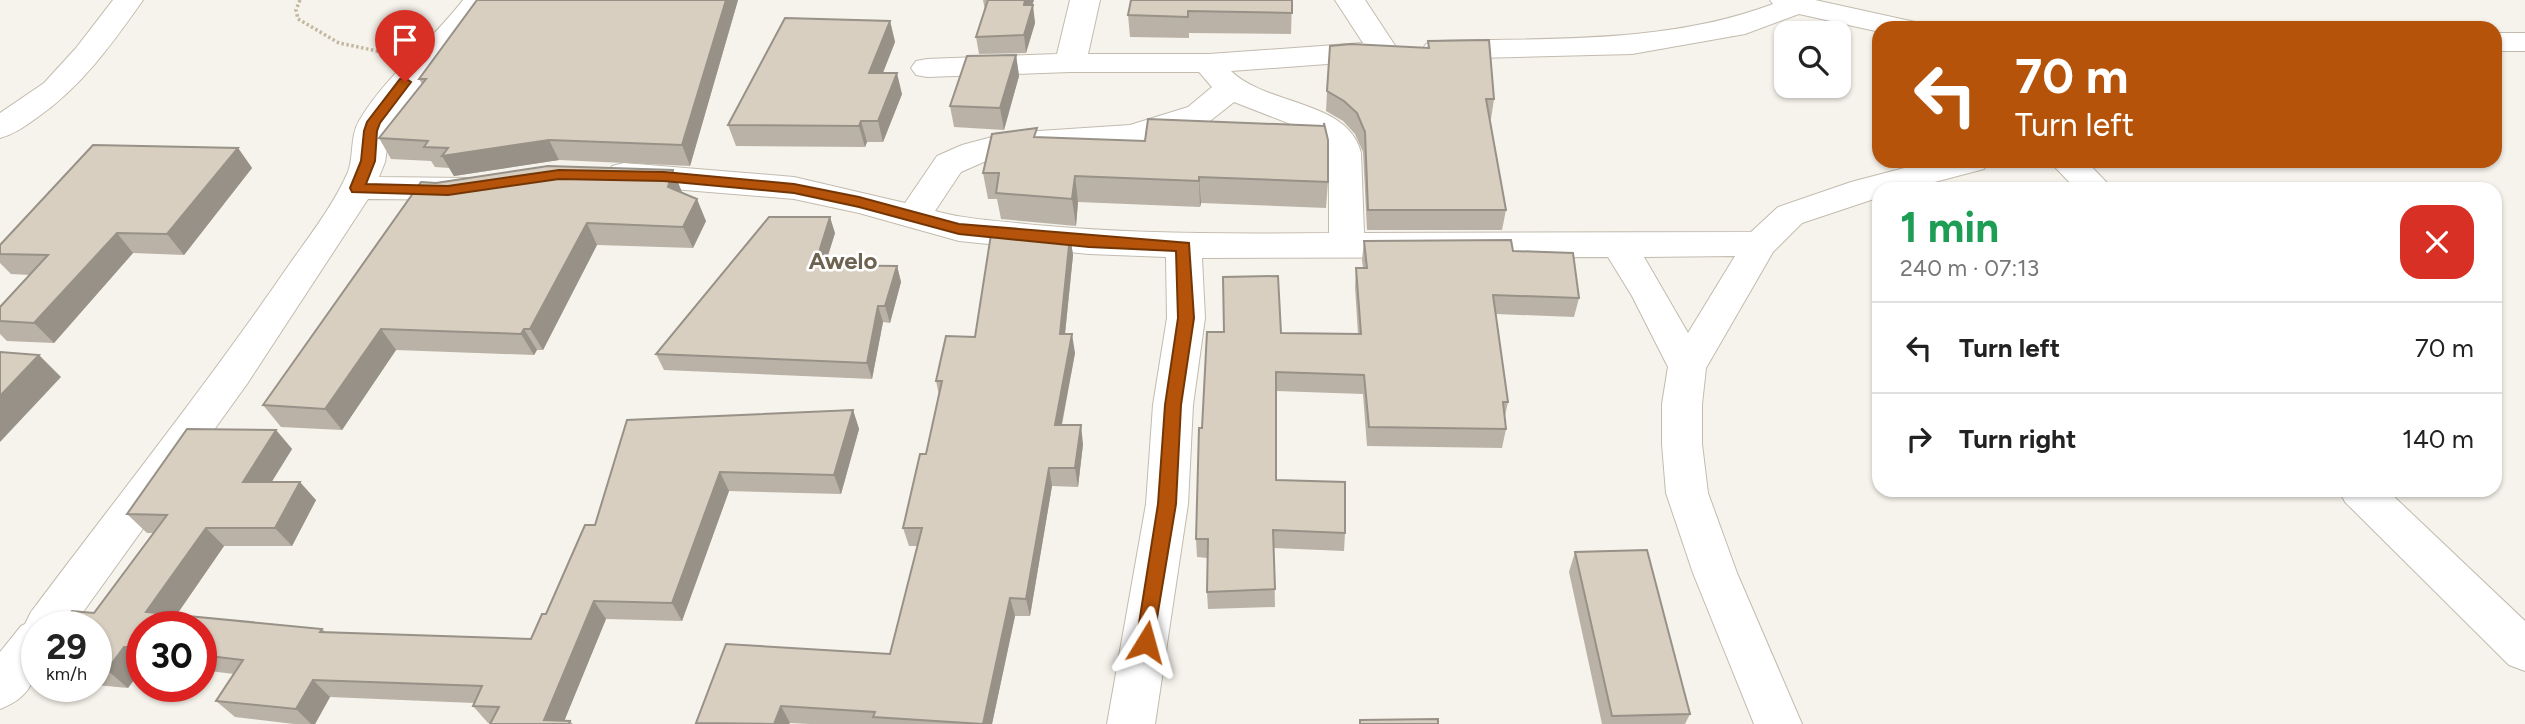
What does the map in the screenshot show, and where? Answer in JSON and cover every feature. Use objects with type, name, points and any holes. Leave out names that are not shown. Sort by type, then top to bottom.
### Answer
[{"type":"street","points":[[0,128],[55,90],[87,55],[128,0]]},
{"type":"street","points":[[58,611],[229,383],[357,188],[368,161],[370,131],[374,122],[478,0]]},
{"type":"street","points":[[1070,63],[1085,0]]},
{"type":"street","points":[[1350,0],[1382,51]]},
{"type":"street","points":[[927,68],[1070,63],[1209,63],[1382,51],[1632,45],[1745,25],[1791,3],[1872,21]]},
{"type":"street","points":[[2502,42],[2525,42]]},
{"type":"street","points":[[1209,63],[1230,89],[1286,112],[1320,122],[1338,134],[1342,142],[1347,189],[1347,245]]},
{"type":"street","points":[[913,218],[948,164],[961,158],[1007,144],[1075,141],[1143,132],[1199,114],[1230,89]]},
{"type":"street","points":[[1893,182],[1946,168]]},
{"type":"street","points":[[2074,168],[2088,182]]},
{"type":"street","points":[[596,174],[794,188],[959,229],[1028,237],[1184,246],[1760,244]]},
{"type":"street","points":[[357,188],[448,191],[500,184]]},
{"type":"street","points":[[1778,724],[1714,573],[1687,493],[1682,444],[1686,367],[1760,244],[1790,215],[1872,188]]},
{"type":"street","points":[[1131,724],[1167,504],[1173,405],[1186,318],[1184,246]]},
{"type":"street","points":[[1619,246],[1649,293],[1686,367]]},
{"type":"street","points":[[2367,497],[2525,651]]},
{"type":"street","points":[[0,688],[21,661]]},
{"type":"path","points":[[300,0],[296,10],[298,19],[331,39],[424,61]]},
{"type":"building","points":[[477,0],[726,0],[682,145],[549,140],[442,156],[448,148],[424,147],[428,141],[379,138],[426,79],[419,79]]},
{"type":"building","points":[[988,0],[1025,0],[1024,5],[1033,5],[1024,35],[976,37]]},
{"type":"building","points":[[1131,0],[1292,0],[1292,13],[1188,11],[1188,17],[1128,15]]},
{"type":"building","points":[[785,18],[890,21],[869,73],[897,73],[878,121],[861,121],[859,126],[728,125]]},
{"type":"building","points":[[1489,40],[1494,99],[1486,99],[1506,210],[1368,210],[1365,132],[1357,113],[1327,91],[1330,46],[1351,44],[1429,48],[1428,41]]},
{"type":"building","points":[[1016,55],[1000,108],[950,106],[967,56]]},
{"type":"building","points":[[1148,119],[1324,126],[1324,123],[1328,140],[1328,182],[1075,176],[1072,199],[996,193],[999,173],[983,173],[992,134],[1037,128],[1034,137],[1145,141]]},
{"type":"building","points":[[93,145],[238,148],[167,234],[117,233],[34,323],[0,321],[0,307],[48,255],[0,254],[0,245]]},
{"type":"building","points":[[548,166],[673,170],[668,187],[697,199],[683,227],[587,223],[530,329],[524,329],[521,334],[381,329],[325,409],[263,405],[421,182],[436,183]]},
{"type":"building","points":[[769,217],[830,217],[815,265],[897,266],[885,306],[878,306],[867,363],[656,354]]},
{"type":"building","points":[[992,228],[1070,236],[1060,334],[1072,334],[1055,425],[1081,425],[1075,468],[1049,468],[1026,599],[1010,598],[983,724],[873,717],[875,712],[781,706],[774,724],[696,723],[726,644],[890,654],[922,528],[903,528],[920,454],[926,454],[942,381],[936,381],[946,336],[975,337]]},
{"type":"building","points":[[1511,240],[1513,251],[1573,253],[1579,298],[1493,295],[1508,402],[1503,402],[1506,429],[1369,427],[1364,375],[1276,372],[1276,480],[1345,482],[1345,533],[1273,530],[1275,589],[1207,592],[1208,539],[1196,539],[1199,428],[1202,428],[1207,332],[1224,332],[1223,277],[1278,276],[1281,333],[1361,334],[1356,268],[1367,268],[1364,241]]},
{"type":"building","points":[[0,352],[39,355],[0,396]]},
{"type":"building","points":[[853,410],[834,475],[720,472],[672,603],[594,601],[544,720],[570,721],[569,724],[490,724],[499,707],[473,706],[482,686],[313,680],[296,709],[217,701],[243,660],[217,657],[217,619],[322,629],[320,632],[531,639],[542,614],[546,614],[585,525],[595,525],[627,420]]},
{"type":"building","points":[[187,429],[276,430],[243,482],[300,482],[275,528],[206,528],[147,611],[126,611],[126,647],[112,663],[112,611],[95,611],[167,515],[127,514]]},
{"type":"building","points":[[1647,550],[1690,714],[1612,716],[1575,552]]},
{"type":"building","points":[[1438,719],[1438,724],[1360,724],[1360,720]]},
{"type":"district","name":"Awelo","points":[[843,261]]},
{"type":"route","points":[[405,82],[374,122],[370,131],[368,161],[357,188],[448,191],[559,174],[664,177],[794,188],[959,229],[1089,242],[1184,246],[1186,318],[1173,405],[1167,504],[1146,642]]}]
